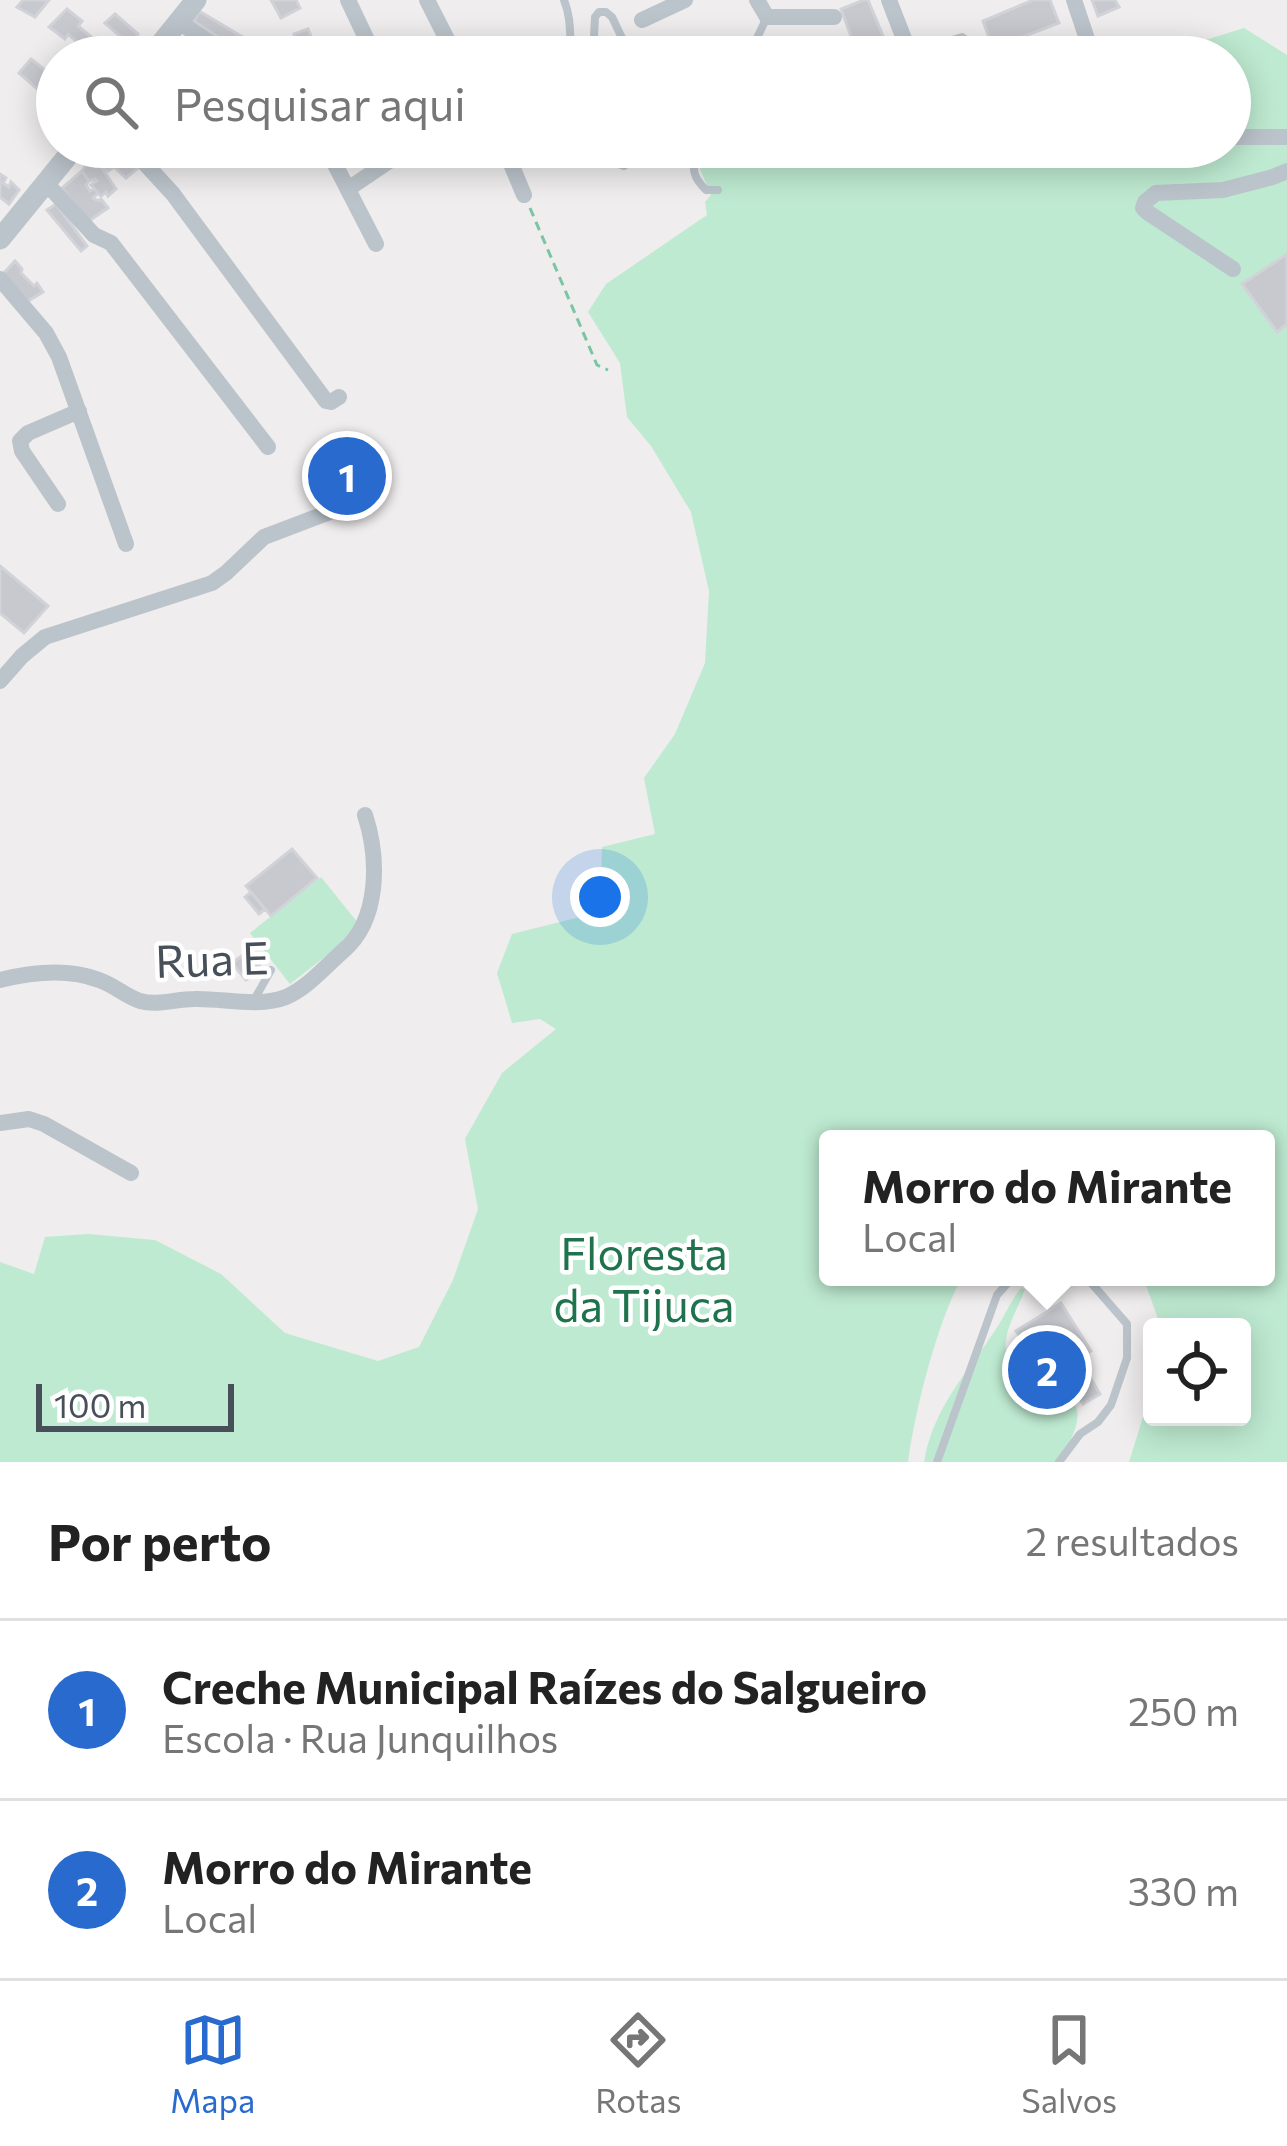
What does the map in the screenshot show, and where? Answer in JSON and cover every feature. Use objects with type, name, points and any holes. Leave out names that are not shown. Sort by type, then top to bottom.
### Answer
[{"type":"street","points":[[167,36],[196,0]]},
{"type":"street","points":[[348,0],[365,36]]},
{"type":"street","points":[[427,0],[445,36]]},
{"type":"street","points":[[642,20],[685,0]]},
{"type":"street","points":[[757,0],[767,17],[834,17]]},
{"type":"street","points":[[889,0],[903,36]]},
{"type":"street","points":[[1074,0],[1086,36]]},
{"type":"street","points":[[179,22],[200,36]]},
{"type":"street","points":[[1251,137],[1287,137]]},
{"type":"street","points":[[4,225],[58,168]]},
{"type":"street","points":[[149,168],[326,401],[339,397]]},
{"type":"street","points":[[337,168],[376,244]]},
{"type":"street","points":[[348,188],[378,168]]},
{"type":"street","points":[[513,168],[524,195]]},
{"type":"street","points":[[1233,268],[1147,212],[1145,202],[1156,193],[1222,190],[1287,171]]},
{"type":"street","points":[[46,183],[81,223],[111,243],[268,447]]},
{"type":"street","points":[[0,279],[46,333],[59,357],[126,544]]},
{"type":"street","points":[[58,504],[20,441],[79,411]]},
{"type":"street","points":[[0,681],[45,637],[212,583],[264,537],[348,505]]},
{"type":"street","name":"Rua E","points":[[0,980],[75,974],[101,980],[148,1003],[283,998],[350,946],[365,922],[374,862],[364,815]]},
{"type":"street","points":[[0,1124],[28,1119],[44,1124],[131,1173]]},
{"type":"lane","points":[[564,0],[571,36]]},
{"type":"lane","points":[[594,36],[595,17],[605,11],[623,36]]},
{"type":"lane","points":[[758,36],[767,17]]},
{"type":"lane","points":[[693,168],[706,190],[718,190]]},
{"type":"lane","points":[[253,1001],[271,970]]},
{"type":"lane","points":[[937,1462],[998,1295],[1006,1286]]},
{"type":"lane","points":[[1058,1462],[1111,1405],[1126,1358],[1126,1324],[1094,1286]]},
{"type":"path","points":[[524,195],[597,365],[608,370]]},
{"type":"green space","name":"Floresta da Tijuca","points":[[1244,28],[1287,55],[1287,1462],[1129,1462],[1143,1417],[1143,1426],[1251,1426],[1251,1318],[1158,1318],[1146,1286],[1275,1286],[1275,1130],[819,1130],[819,1286],[958,1286],[928,1367],[908,1462],[0,1462],[0,1262],[34,1274],[45,1237],[88,1234],[155,1240],[221,1274],[285,1333],[378,1361],[419,1347],[453,1280],[478,1209],[465,1139],[502,1073],[556,1029],[540,1019],[512,1023],[497,973],[512,934],[600,912],[602,847],[655,834],[644,778],[675,734],[705,663],[709,591],[691,512],[651,446],[627,417],[620,363],[588,312],[606,284],[707,215],[705,202],[711,195],[700,168],[1251,168],[1251,36],[1218,36]]},
{"type":"green space","points":[[321,877],[362,928],[290,984],[250,933]]},
{"type":"green space","points":[[1021,1288],[1025,1289],[1006,1344],[1013,1370],[1071,1399],[1077,1412],[1074,1432],[1058,1462],[924,1462],[943,1408]]},
{"type":"building","points":[[23,0],[49,0],[35,17],[17,7]]},
{"type":"building","points":[[271,0],[296,0],[300,8],[281,18]]},
{"type":"building","points":[[868,0],[883,36],[851,36],[841,9]]},
{"type":"building","points":[[1033,0],[1050,0],[1059,23],[1025,36],[989,36],[983,21]]},
{"type":"building","points":[[1092,0],[1115,0],[1119,7],[1098,16]]},
{"type":"building","points":[[67,9],[82,21],[78,26],[90,36],[61,36],[49,27]]},
{"type":"building","points":[[199,11],[241,36],[217,36],[194,21]]},
{"type":"building","points":[[115,14],[138,34],[120,36],[105,23]]},
{"type":"building","points":[[31,59],[36,63],[36,88],[19,73]]},
{"type":"building","points":[[102,168],[116,189],[101,196],[91,185],[97,181],[89,181],[82,171]]},
{"type":"building","points":[[115,168],[138,168],[126,178]]},
{"type":"building","points":[[82,171],[90,191],[98,193],[93,198],[101,199],[108,208],[86,223],[62,188]]},
{"type":"building","points":[[0,174],[6,178],[3,183],[9,187],[11,182],[19,190],[9,204],[0,197]]},
{"type":"building","points":[[56,204],[87,246],[81,251],[47,210]]},
{"type":"building","points":[[1287,254],[1287,324],[1277,332],[1242,284]]},
{"type":"building","points":[[15,261],[43,292],[28,301],[3,274]]},
{"type":"building","points":[[0,566],[48,606],[24,633],[0,613]]},
{"type":"building","points":[[292,849],[317,878],[271,916],[246,886]]},
{"type":"building","points":[[251,892],[265,909],[259,914],[245,897]]},
{"type":"building","points":[[248,951],[261,968],[246,980],[232,963]]},
{"type":"building","points":[[1061,1303],[1091,1351],[1046,1379],[1034,1360],[1038,1357],[1016,1331]]},
{"type":"building","points":[[1081,1362],[1100,1394],[1083,1404],[1064,1372]]},
{"type":"place","name":"Creche Municipal Raízes do Salgueiro","points":[[347,476]]},
{"type":"place","name":"Morro do Mirante","points":[[1047,1370]]}]
